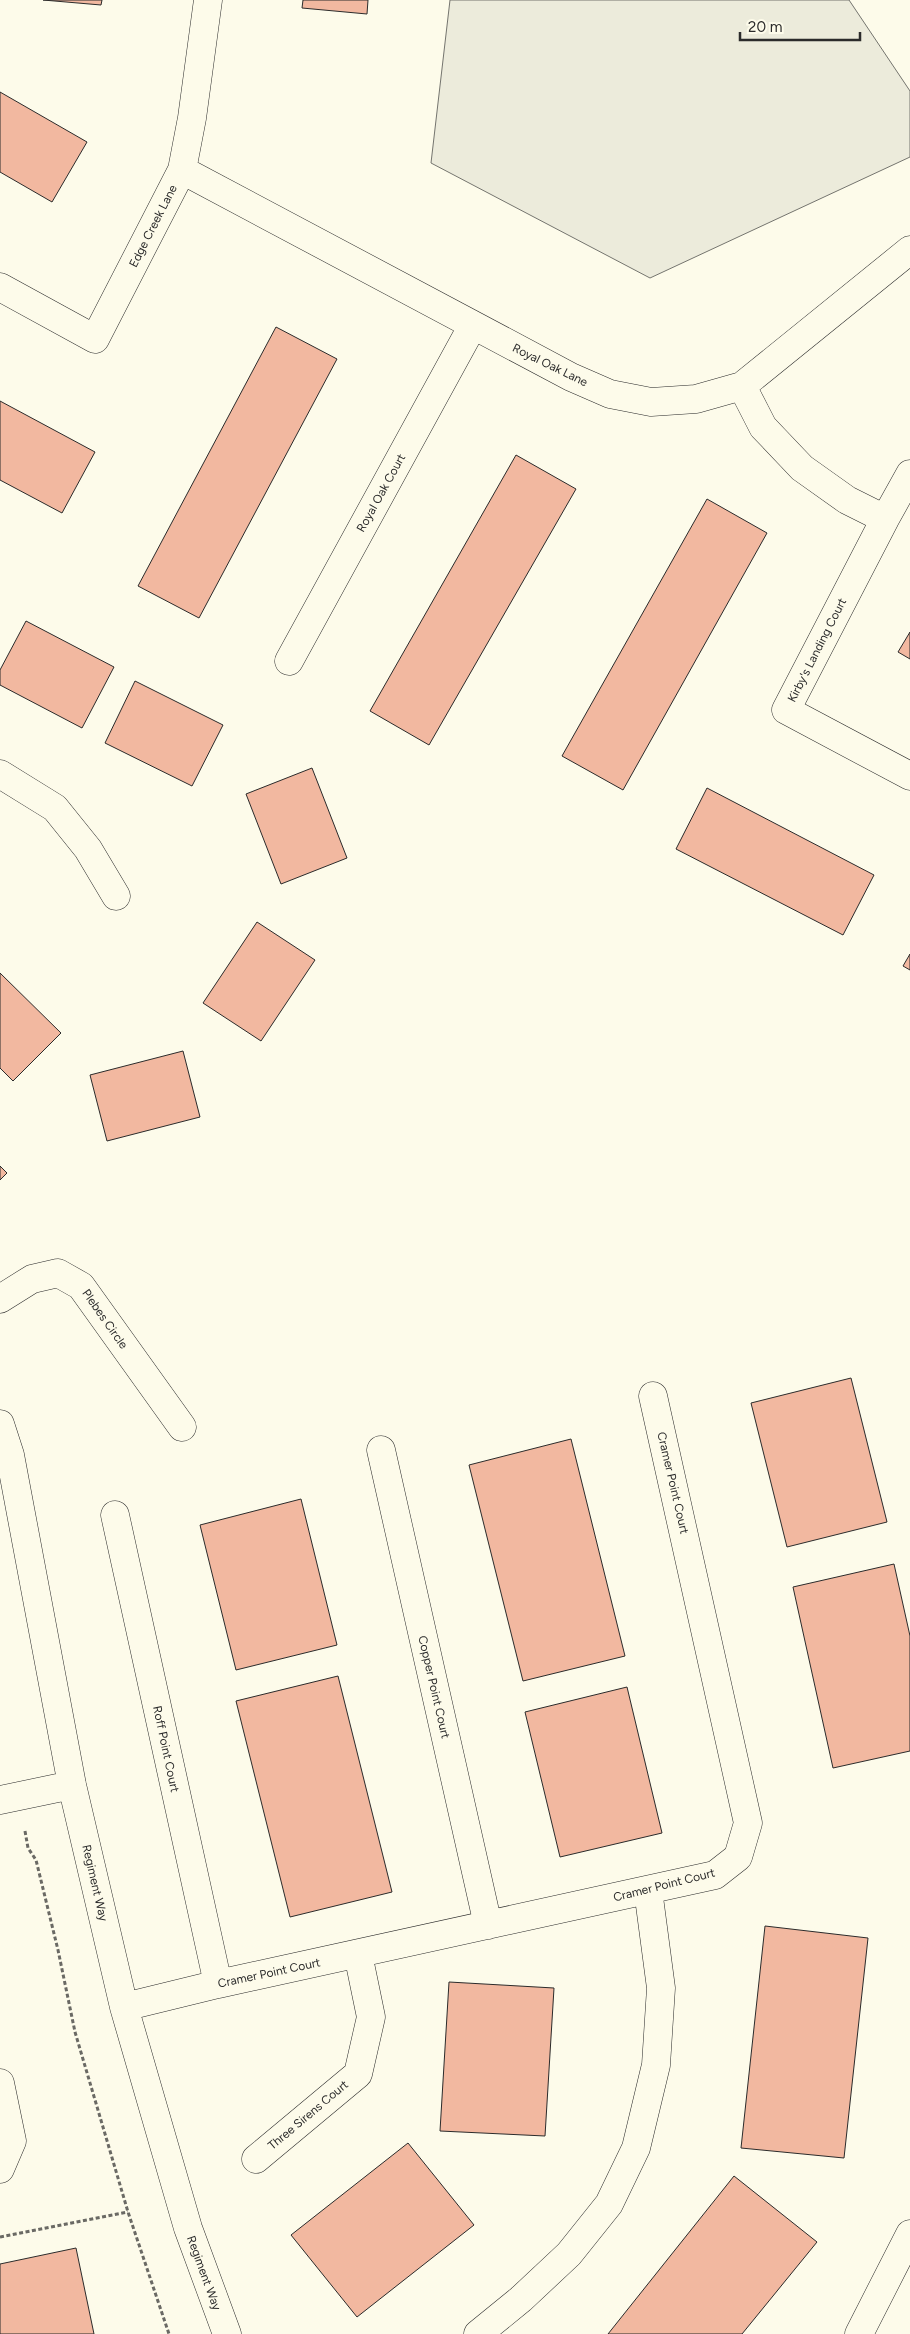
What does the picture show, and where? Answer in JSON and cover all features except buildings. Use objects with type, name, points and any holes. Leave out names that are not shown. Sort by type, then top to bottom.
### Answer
[{"type":"street","name":"Edge Creek Lane","points":[[0,287],[95,339],[182,170],[192,118],[208,0]]},
{"type":"street","name":"Royal Oak Lane","points":[[182,170],[563,373],[610,394],[651,402],[696,399],[742,386],[910,250]]},
{"type":"street","name":"Royal Oak Court","points":[[289,662],[473,325]]},
{"type":"street","points":[[742,386],[763,427],[802,468],[847,500],[885,519]]},
{"type":"street","name":"Kirby's Landing Court","points":[[910,474],[786,710],[910,776]]},
{"type":"street","points":[[0,774],[55,808],[88,849],[116,896]]},
{"type":"street","name":"Plebes Circle","points":[[0,1299],[32,1279],[58,1273],[81,1286],[182,1427]]},
{"type":"street","name":"Cramer Point Court","points":[[124,2007],[218,1984],[715,1875],[738,1857],[748,1823],[653,1396]]},
{"type":"street","name":"Regiment Way","points":[[0,1424],[10,1455],[72,1785],[124,2007],[188,2228],[227,2334]]},
{"type":"street","name":"Copper Point Court","points":[[381,1450],[488,1925]]},
{"type":"street","name":"Roff Point Court","points":[[115,1515],[218,1984]]},
{"type":"street","points":[[9,1798],[72,1785]]},
{"type":"street","points":[[478,2334],[521,2299],[569,2254],[609,2204],[636,2148],[656,2065],[661,1988],[648,1890]]},
{"type":"street","name":"Three Sirens Court","points":[[256,2159],[358,2074],[371,2017],[358,1954]]},
{"type":"street","points":[[0,2083],[12,2141],[0,2169]]},
{"type":"street","points":[[859,2334],[910,2234]]},
{"type":"path","points":[[9,1798],[28,1848],[36,1860],[58,1950],[75,2032],[128,2212],[169,2334]]},
{"type":"path","points":[[0,2237],[128,2212]]},
{"type":"shaded area","points":[[450,0],[849,0],[910,91],[910,157],[650,278],[431,163]]}]
